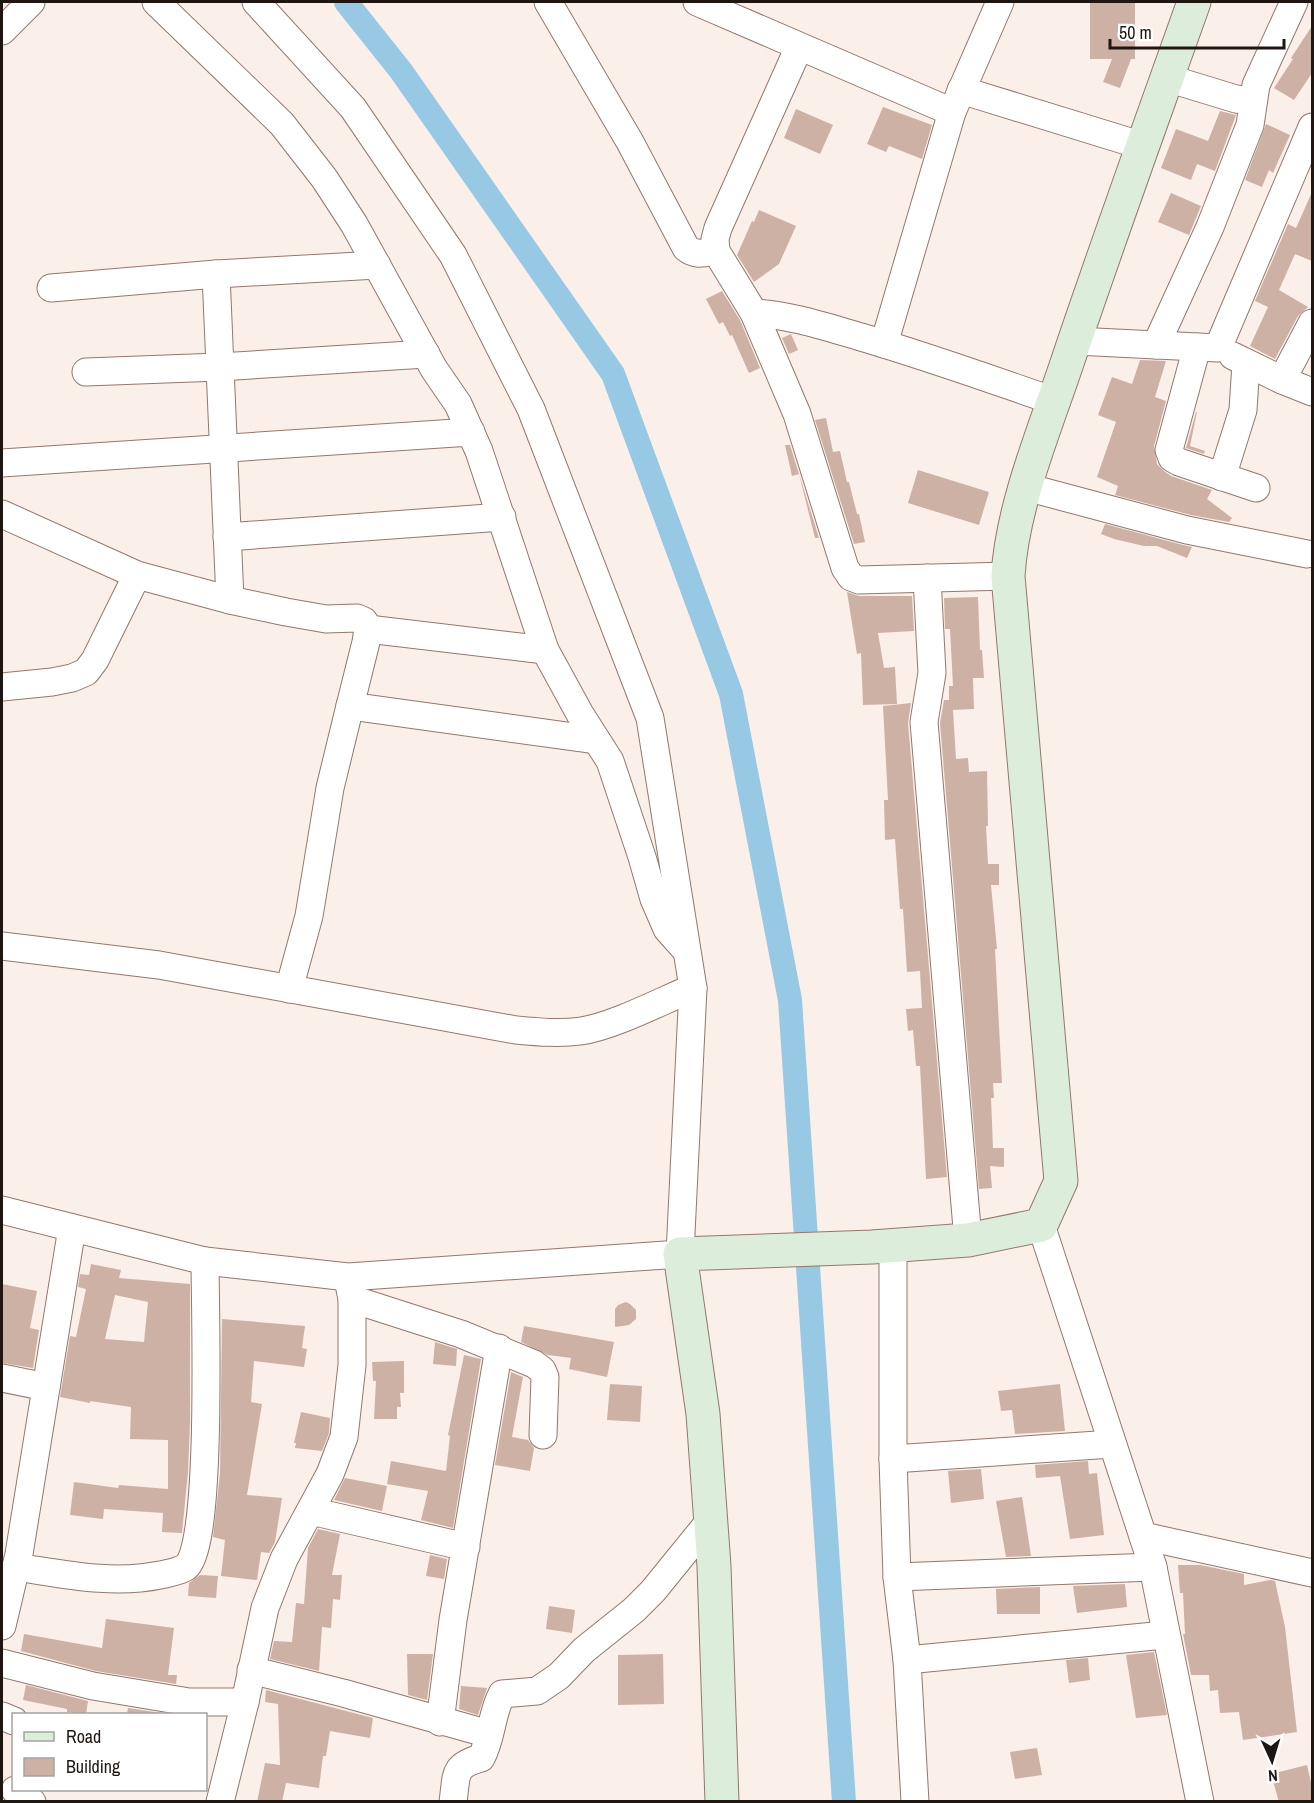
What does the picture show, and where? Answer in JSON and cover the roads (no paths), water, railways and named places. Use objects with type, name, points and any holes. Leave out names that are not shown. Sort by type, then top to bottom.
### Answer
[{"type":"street","points":[[2,32],[31,2]]},
{"type":"street","points":[[156,2],[282,124],[330,187],[354,224],[426,354],[458,404],[479,450],[545,650],[610,761],[654,899],[668,928],[687,953]]},
{"type":"street","points":[[256,2],[353,108],[453,255],[531,409],[650,718],[693,988],[680,1254],[703,1414],[709,1522],[714,1566],[722,1802]]},
{"type":"street","points":[[548,2],[630,142],[686,248],[693,253],[701,254],[716,251]]},
{"type":"street","points":[[697,2],[799,47],[956,101],[1143,146]]},
{"type":"street","points":[[884,344],[956,101],[1000,2]]},
{"type":"street","points":[[1194,2],[1026,487],[1008,576],[1061,1181],[1041,1225],[1153,1566],[1200,1802]]},
{"type":"street","points":[[1156,345],[1210,227],[1250,125],[1257,85],[1294,2]]},
{"type":"street","points":[[799,47],[718,228],[716,251],[754,313],[797,414],[845,568],[851,577],[859,580],[1008,576]]},
{"type":"street","points":[[1167,78],[1236,99],[1253,101]]},
{"type":"street","points":[[1256,488],[1179,462],[1172,458],[1169,450],[1208,348],[1312,127]]},
{"type":"street","points":[[51,288],[216,274],[377,265]]},
{"type":"street","points":[[216,274],[230,600]]},
{"type":"street","points":[[754,313],[779,314],[884,344],[1054,401]]},
{"type":"street","points":[[1282,380],[1312,323]]},
{"type":"street","points":[[1075,341],[1208,348],[1312,392]]},
{"type":"street","points":[[86,372],[219,367],[426,354]]},
{"type":"street","points":[[1222,477],[1243,410],[1246,363]]},
{"type":"street","points":[[2,463],[471,432]]},
{"type":"street","points":[[1026,487],[1187,530],[1307,554]]},
{"type":"street","points":[[2,514],[137,575],[230,600],[326,619],[357,618],[364,621],[368,628],[366,642],[330,788],[309,916],[289,989]]},
{"type":"street","points":[[227,537],[502,518]]},
{"type":"street","points":[[2,687],[52,682],[72,678],[86,672],[95,660],[137,575]]},
{"type":"street","points":[[927,578],[932,673],[924,722],[968,1240]]},
{"type":"street","points":[[368,628],[545,650]]},
{"type":"street","points":[[350,706],[596,740]]},
{"type":"street","points":[[2,946],[159,965],[516,1030],[550,1033],[582,1031],[693,988]]},
{"type":"street","points":[[2,1210],[205,1261],[350,1288],[499,1348],[542,1370],[545,1377],[543,1435]]},
{"type":"street","points":[[350,1288],[680,1254],[883,1246],[968,1240],[1041,1225]]},
{"type":"street","points":[[2,1626],[12,1556],[46,1387],[72,1228]]},
{"type":"street","points":[[883,1246],[897,1577],[907,1660],[915,1802]]},
{"type":"street","points":[[12,1556],[106,1580],[131,1580],[175,1572],[190,1563],[196,1550],[205,1470],[205,1261]]},
{"type":"street","points":[[220,1802],[265,1608],[273,1583],[330,1474],[344,1437],[352,1365],[350,1288]]},
{"type":"street","points":[[440,1722],[453,1620],[499,1348]]},
{"type":"street","points":[[2,1378],[46,1387]]},
{"type":"street","points":[[893,1459],[1112,1444]]},
{"type":"street","points":[[311,1510],[466,1547]]},
{"type":"street","points":[[453,1802],[458,1771],[466,1762],[481,1758],[486,1750],[502,1694],[537,1691],[559,1676],[584,1650],[634,1610],[653,1591],[709,1522]]},
{"type":"street","points":[[1143,1536],[1312,1573]]},
{"type":"street","points":[[897,1577],[1153,1566]]},
{"type":"street","points":[[907,1660],[1165,1635]]},
{"type":"street","points":[[2,1663],[93,1686],[189,1702],[245,1702]]},
{"type":"street","points":[[251,1670],[489,1734]]},
{"type":"street","points":[[17,1791],[32,1802]]},
{"type":"waterway","points":[[346,2],[401,71],[613,374],[731,694],[790,1000],[844,1802]]}]
